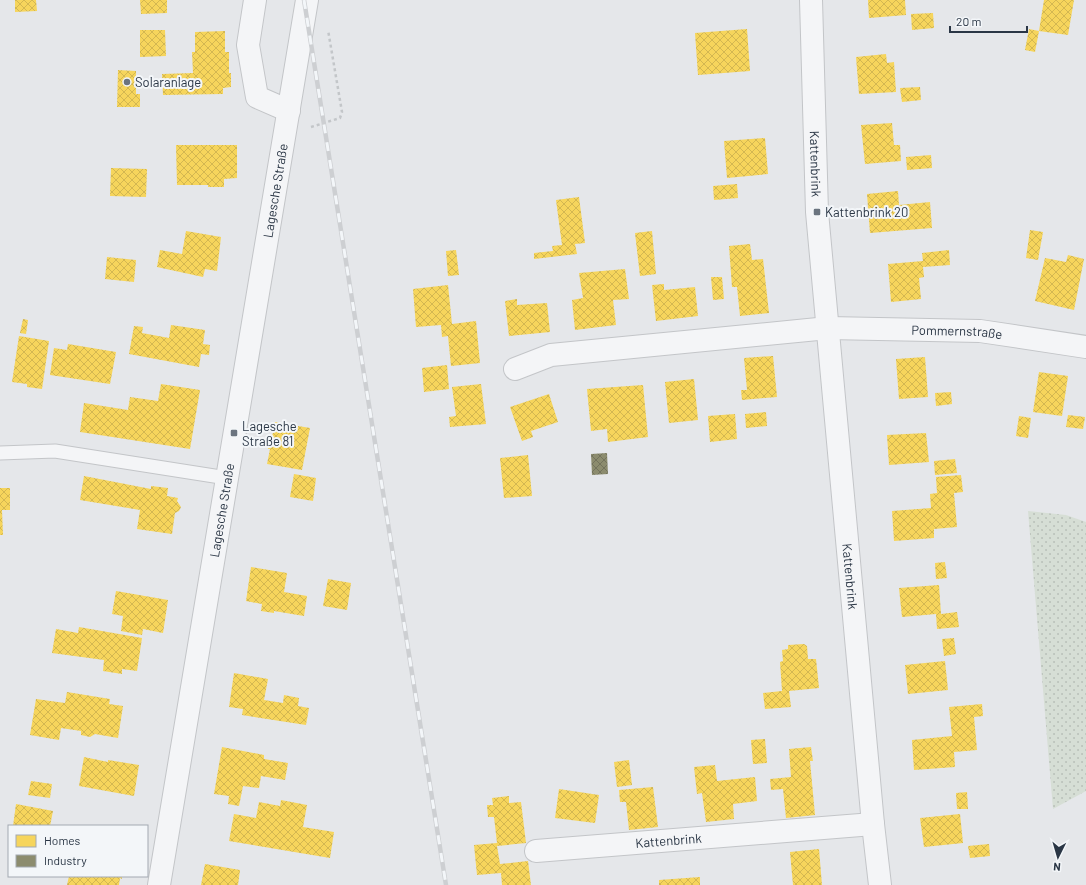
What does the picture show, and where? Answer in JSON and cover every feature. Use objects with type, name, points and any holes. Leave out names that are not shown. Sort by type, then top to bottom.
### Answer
[{"type":"street","points":[[255,0],[248,45],[256,97],[289,111]]},
{"type":"street","name":"Lagesche Straße","points":[[159,885],[307,0]]},
{"type":"street","name":"Kattenbrink","points":[[811,0],[817,212],[873,824],[880,885]]},
{"type":"street","points":[[515,369],[551,355],[828,328]]},
{"type":"street","name":"Pommernstraße","points":[[828,328],[980,331],[1086,347]]},
{"type":"street","name":"Kattenbrink","points":[[536,851],[873,824]]},
{"type":"lane","points":[[0,453],[54,451],[227,478]]},
{"type":"path","points":[[285,135],[340,118],[342,112],[328,30]]},
{"type":"shaded area","points":[[1028,511],[1066,515],[1086,522],[1086,791],[1053,809]]},
{"type":"building: Homes","points":[[15,0],[36,0],[37,11],[15,12]]},
{"type":"building: Homes","points":[[140,0],[167,0],[167,13],[141,14]]},
{"type":"building: Homes","points":[[868,0],[905,0],[906,15],[869,18]]},
{"type":"building: Homes","points":[[1044,0],[1074,0],[1068,35],[1039,31]]},
{"type":"building: Homes","points":[[933,13],[934,28],[912,30],[911,14]]},
{"type":"building: Homes","points":[[747,29],[750,71],[698,75],[695,33]]},
{"type":"building: Homes","points":[[1029,29],[1039,31],[1035,52],[1025,50]]},
{"type":"building: Homes","points":[[140,30],[165,30],[166,56],[140,57]]},
{"type":"building: Homes","points":[[225,31],[225,52],[229,52],[231,87],[223,88],[223,94],[163,95],[162,74],[193,73],[192,52],[195,52],[195,32]]},
{"type":"building: Homes","points":[[886,54],[887,63],[894,62],[896,92],[859,94],[856,57]]},
{"type":"building: Homes","points":[[118,70],[136,71],[136,94],[140,94],[140,107],[117,107]]},
{"type":"building: Homes","points":[[920,87],[921,100],[902,102],[900,88]]},
{"type":"building: Homes","points":[[892,123],[894,145],[900,145],[901,161],[865,164],[861,125]]},
{"type":"building: Homes","points":[[765,138],[768,174],[727,178],[724,141]]},
{"type":"building: Homes","points":[[176,145],[237,145],[237,178],[224,179],[224,187],[208,187],[208,185],[177,185]]},
{"type":"building: Homes","points":[[931,155],[932,168],[907,170],[906,157]]},
{"type":"building: Homes","points":[[111,168],[147,169],[146,197],[110,196]]},
{"type":"building: Homes","points":[[737,184],[738,198],[714,200],[713,186]]},
{"type":"building: Homes","points":[[898,191],[899,205],[930,202],[932,228],[870,233],[867,194]]},
{"type":"building: Homes","points":[[579,197],[585,243],[575,244],[577,254],[534,259],[534,253],[553,251],[552,246],[562,245],[556,200]]},
{"type":"building: Homes","points":[[1030,230],[1043,232],[1038,260],[1026,258]]},
{"type":"building: Homes","points":[[186,231],[221,237],[217,271],[205,269],[203,277],[157,267],[160,250],[182,254]]},
{"type":"building: Homes","points":[[652,231],[656,274],[640,276],[635,233]]},
{"type":"building: Homes","points":[[750,244],[752,260],[763,259],[769,313],[740,316],[737,287],[732,287],[729,246]]},
{"type":"building: Homes","points":[[456,250],[459,275],[448,276],[446,251]]},
{"type":"building: Homes","points":[[949,250],[950,265],[923,267],[924,277],[919,278],[921,299],[891,302],[888,264],[923,261],[922,253]]},
{"type":"building: Homes","points":[[1068,255],[1084,259],[1074,310],[1035,301],[1045,258],[1066,262]]},
{"type":"building: Homes","points":[[107,257],[136,260],[134,282],[105,279]]},
{"type":"building: Homes","points":[[625,269],[629,299],[613,300],[616,325],[575,330],[572,300],[583,298],[579,273]]},
{"type":"building: Homes","points":[[711,277],[722,277],[724,299],[713,300]]},
{"type":"building: Homes","points":[[664,284],[664,290],[695,287],[698,316],[656,321],[652,285]]},
{"type":"building: Homes","points":[[448,285],[452,324],[476,321],[480,363],[451,366],[448,336],[442,337],[441,325],[416,327],[413,289]]},
{"type":"building: Homes","points":[[517,299],[517,305],[547,303],[550,332],[509,336],[505,301]]},
{"type":"building: Homes","points":[[23,319],[28,320],[26,334],[20,333]]},
{"type":"building: Homes","points":[[171,325],[205,330],[203,344],[210,345],[209,355],[201,354],[199,367],[129,354],[134,326],[143,327],[142,333],[169,338]]},
{"type":"building: Homes","points":[[19,336],[49,341],[42,389],[27,387],[27,384],[12,382]]},
{"type":"building: Homes","points":[[68,344],[116,352],[110,384],[50,375],[54,348],[67,350]]},
{"type":"building: Homes","points":[[773,356],[777,397],[742,400],[741,390],[747,390],[744,358]]},
{"type":"building: Homes","points":[[925,357],[928,397],[899,399],[896,359]]},
{"type":"building: Homes","points":[[447,365],[449,389],[424,392],[422,368]]},
{"type":"building: Homes","points":[[1039,372],[1068,376],[1062,416],[1033,412]]},
{"type":"building: Homes","points":[[694,379],[698,420],[669,423],[665,382]]},
{"type":"building: Homes","points":[[161,384],[200,390],[190,449],[80,432],[84,403],[128,410],[130,397],[158,401]]},
{"type":"building: Homes","points":[[481,384],[486,424],[450,427],[449,417],[456,416],[452,387]]},
{"type":"building: Homes","points":[[643,385],[648,437],[608,442],[607,429],[591,431],[587,389]]},
{"type":"building: Homes","points":[[951,392],[952,404],[936,406],[935,393]]},
{"type":"building: Homes","points":[[549,394],[558,422],[531,431],[533,437],[522,441],[510,407]]},
{"type":"building: Homes","points":[[766,412],[767,426],[746,428],[745,414]]},
{"type":"building: Homes","points":[[735,414],[737,439],[710,442],[708,416]]},
{"type":"building: Homes","points":[[1068,415],[1085,417],[1083,429],[1066,427]]},
{"type":"building: Homes","points":[[1019,416],[1031,418],[1028,438],[1016,436]]},
{"type":"building: Homes","points":[[275,422],[310,428],[302,470],[267,464],[270,449],[268,449],[270,436],[272,437]]},
{"type":"building: Homes","points":[[926,433],[929,462],[889,465],[887,435]]},
{"type":"building: Homes","points":[[528,455],[532,496],[504,498],[500,458]]},
{"type":"building: Homes","points":[[955,459],[957,473],[935,475],[934,461]]},
{"type":"building: Homes","points":[[294,474],[316,478],[313,501],[290,497]]},
{"type":"building: Homes","points":[[961,475],[963,492],[954,493],[957,527],[934,529],[934,538],[894,541],[892,511],[931,508],[930,494],[937,493],[936,477]]},
{"type":"building: Homes","points":[[84,476],[151,489],[151,486],[168,488],[167,496],[178,498],[177,501],[181,507],[179,511],[175,513],[172,534],[137,529],[140,510],[80,500]]},
{"type":"building: Homes","points":[[0,488],[10,488],[10,510],[2,510],[3,535],[0,535]]},
{"type":"building: Homes","points":[[945,562],[947,578],[936,579],[935,563]]},
{"type":"building: Homes","points":[[251,567],[287,573],[284,592],[307,596],[304,616],[274,611],[274,613],[261,611],[262,604],[246,601]]},
{"type":"building: Homes","points":[[328,579],[351,583],[347,610],[323,606]]},
{"type":"building: Homes","points":[[939,585],[941,614],[957,612],[959,627],[937,629],[936,614],[902,617],[899,588]]},
{"type":"building: Homes","points":[[116,591],[168,600],[163,633],[143,629],[142,635],[121,631],[123,616],[112,614]]},
{"type":"building: Homes","points":[[79,627],[142,638],[137,671],[122,669],[122,674],[103,671],[104,660],[52,653],[56,629],[78,633]]},
{"type":"building: Homes","points":[[954,638],[956,654],[944,656],[942,639]]},
{"type":"building: Homes","points":[[804,644],[807,646],[808,659],[816,659],[819,688],[789,691],[791,707],[765,709],[763,693],[782,691],[780,662],[783,661],[782,650],[788,649],[788,645]]},
{"type":"building: Homes","points":[[945,661],[948,690],[908,694],[905,665]]},
{"type":"building: Homes","points":[[234,673],[268,679],[264,700],[283,703],[284,695],[299,698],[298,706],[309,708],[306,725],[242,715],[243,709],[229,707]]},
{"type":"building: Homes","points":[[67,692],[110,699],[109,704],[123,706],[118,738],[95,734],[90,737],[81,735],[81,731],[61,728],[59,740],[30,735],[36,699],[65,703]]},
{"type":"building: Homes","points":[[982,704],[983,716],[974,717],[977,750],[954,752],[955,767],[914,770],[912,740],[952,736],[949,707]]},
{"type":"building: Homes","points":[[765,739],[767,763],[753,764],[751,740]]},
{"type":"building: Homes","points":[[222,747],[264,755],[264,759],[288,763],[285,780],[261,776],[259,788],[243,786],[239,806],[228,804],[229,796],[214,794]]},
{"type":"building: Homes","points":[[811,747],[813,761],[810,761],[815,815],[786,818],[783,789],[771,790],[770,779],[791,777],[789,749]]},
{"type":"building: Homes","points":[[84,757],[108,762],[108,760],[139,765],[134,796],[79,786]]},
{"type":"building: Homes","points":[[629,760],[632,785],[617,787],[614,762]]},
{"type":"building: Homes","points":[[715,765],[717,781],[755,777],[757,801],[733,804],[734,819],[706,822],[702,793],[697,794],[694,767]]},
{"type":"building: Homes","points":[[31,781],[52,784],[50,798],[28,795]]},
{"type":"building: Homes","points":[[653,787],[658,827],[629,830],[626,802],[620,802],[619,790]]},
{"type":"building: Homes","points":[[559,789],[599,795],[595,823],[555,818]]},
{"type":"building: Homes","points":[[967,792],[968,809],[957,809],[956,793]]},
{"type":"building: Homes","points":[[509,796],[509,803],[521,802],[526,843],[497,846],[500,864],[528,861],[531,885],[502,885],[501,873],[477,875],[474,845],[497,843],[494,817],[488,817],[487,805],[493,805],[492,798]]},
{"type":"building: Homes","points":[[281,800],[307,805],[303,827],[334,832],[330,858],[229,841],[234,814],[256,818],[259,802],[280,806]]},
{"type":"building: Homes","points":[[16,804],[53,811],[50,825],[13,825]]},
{"type":"building: Homes","points":[[960,814],[963,843],[924,847],[920,818]]},
{"type":"building: Homes","points":[[989,844],[990,856],[970,858],[968,846]]},
{"type":"building: Homes","points":[[819,849],[822,885],[793,885],[790,852]]},
{"type":"building: Homes","points":[[205,864],[240,870],[238,885],[201,885]]},
{"type":"building: Homes","points":[[69,877],[122,877],[122,879],[120,878],[119,885],[67,885]]},
{"type":"building: Homes","points":[[700,877],[700,885],[659,885],[659,880]]},
{"type":"building: Industry","points":[[607,453],[608,474],[592,475],[591,454]]},
{"type":"railway","points":[[304,0],[446,885]]},
{"type":"place","name":"Solaranlage","points":[[127,82]]},
{"type":"place","name":"Kattenbrink 20","points":[[817,212]]},
{"type":"place","name":"Lagesche Straße 81","points":[[234,433]]}]
